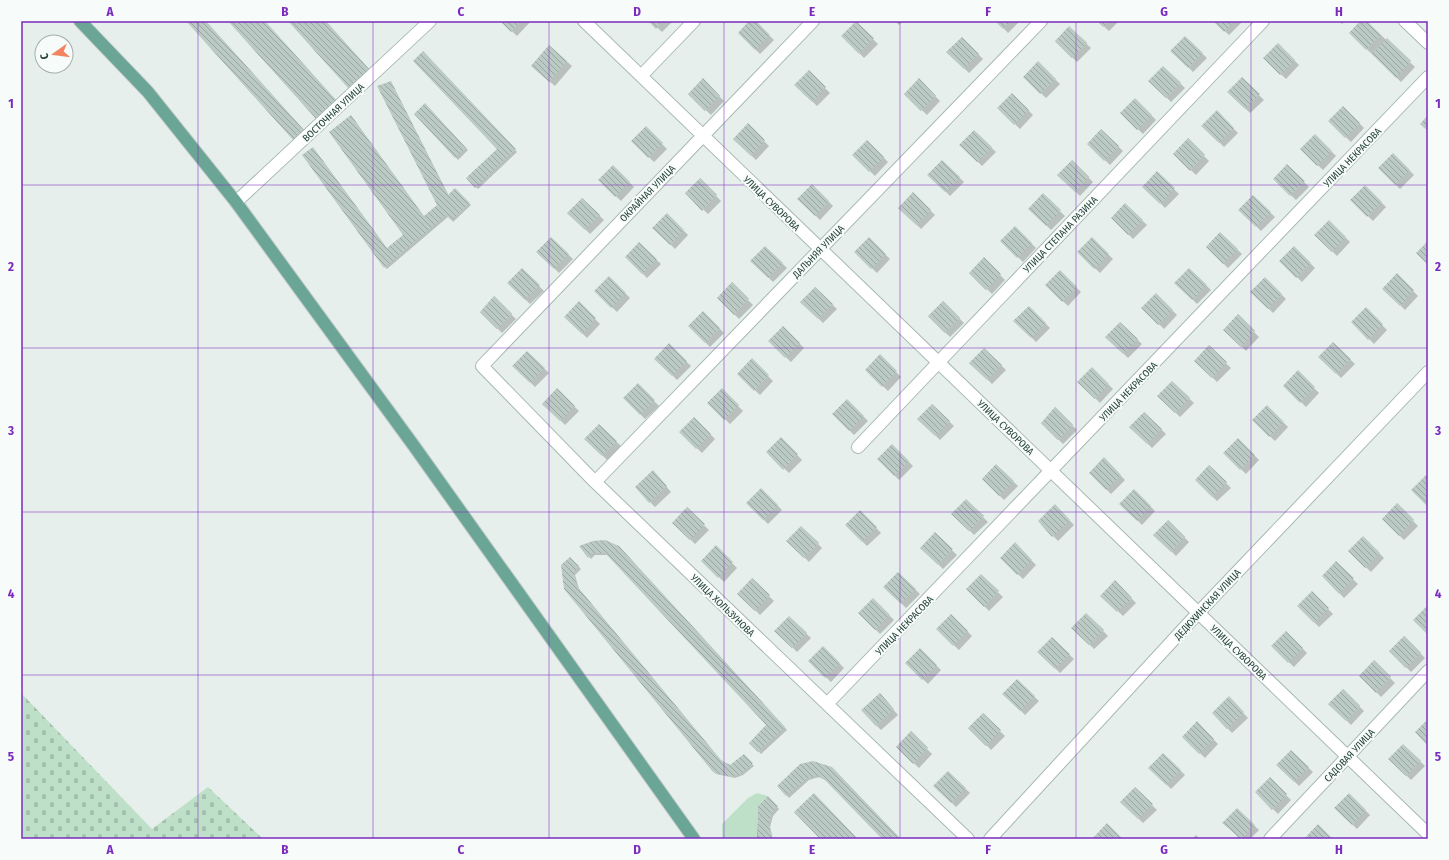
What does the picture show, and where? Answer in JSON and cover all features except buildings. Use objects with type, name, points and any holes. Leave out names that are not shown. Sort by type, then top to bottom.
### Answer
[{"type":"main road","points":[[80,21],[148,92],[236,202],[414,446],[694,839]]},
{"type":"street","name":"ВОСТОЧНАЯ УЛИЦА","points":[[236,202],[430,21]]},
{"type":"street","name":"УЛИЦА СУВОРОВА","points":[[584,21],[1428,834]]},
{"type":"street","points":[[641,76],[694,21]]},
{"type":"street","name":"ОКРАЙНАЯ УЛИЦА","points":[[482,366],[813,21]]},
{"type":"street","name":"ДАЛЬНЯЯ УЛИЦА","points":[[595,482],[1041,21]]},
{"type":"street","name":"УЛИЦА СТЕПАНА РАЗИНА","points":[[858,447],[1263,21]]},
{"type":"street","points":[[1405,21],[1428,43]]},
{"type":"street","name":"УЛИЦА НЕКРАСОВА","points":[[827,704],[1428,77]]},
{"type":"street","name":"УЛИЦА ХОЛЬЗУНОВА","points":[[482,366],[595,482],[968,839]]},
{"type":"street","name":"ДЕДЮХИНСКАЯ УЛИЦА","points":[[990,839],[1198,613],[1428,372]]},
{"type":"street","name":"САДОВАЯ УЛИЦА","points":[[1270,839],[1428,671]]},
{"type":"green space","points":[[21,693],[152,829],[208,787],[263,839],[21,839]]},
{"type":"green space","points":[[757,793],[768,796],[758,806],[758,839],[722,839],[722,824],[748,798]]}]
